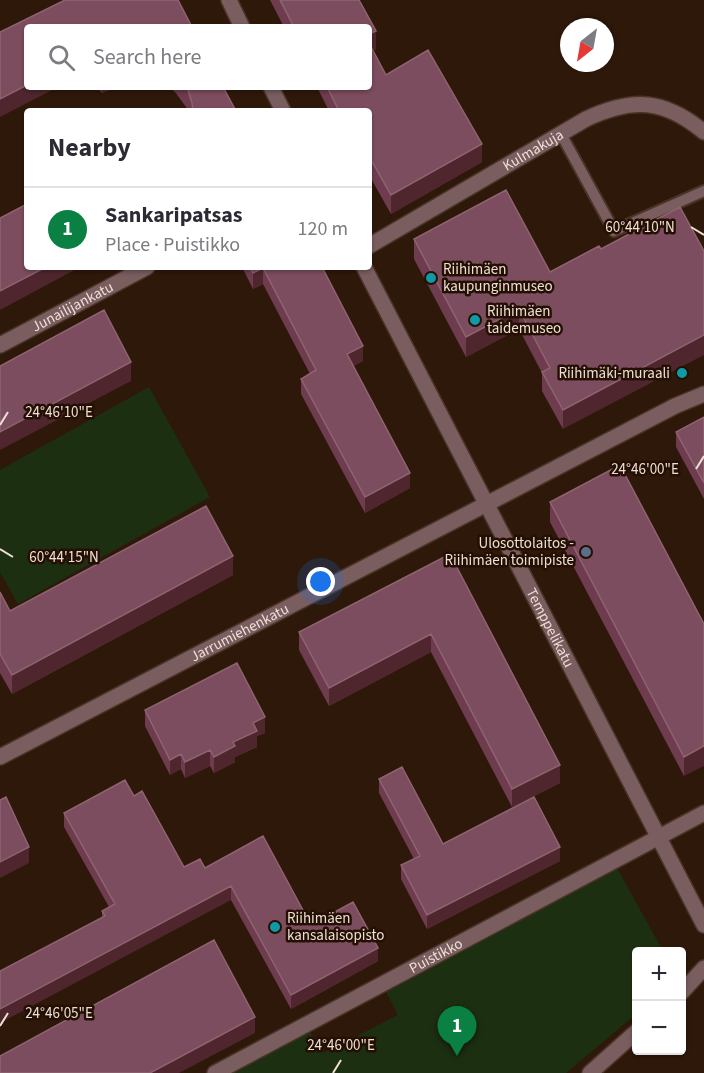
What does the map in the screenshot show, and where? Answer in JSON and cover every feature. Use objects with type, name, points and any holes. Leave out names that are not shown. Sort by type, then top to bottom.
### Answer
[{"type":"street","points":[[230,0],[241,24]]},
{"type":"street","points":[[272,90],[282,108]]},
{"type":"street","name":"Kulmakuja","points":[[372,244],[561,134],[616,107],[655,105],[677,111],[704,132]]},
{"type":"street","name":"Junailijankatu","points":[[0,345],[141,270]]},
{"type":"street","name":"Temppelikatu","points":[[366,270],[704,925]]},
{"type":"street","name":"Jarrumiehenkatu","points":[[0,757],[486,504],[704,394]]},
{"type":"street","name":"Puistikko","points":[[215,1073],[704,813]]},
{"type":"street","points":[[686,987],[704,968]]},
{"type":"street","points":[[590,1073],[632,1036]]},
{"type":"lane","points":[[561,134],[614,231],[704,191]]},
{"type":"green space","points":[[149,387],[210,497],[18,604],[0,572],[0,470]]},
{"type":"green space","points":[[617,868],[661,947],[632,947],[632,1017],[566,1073],[227,1073],[309,1030],[324,1053],[398,1015],[385,990]]},
{"type":"building","points":[[65,0],[178,0],[190,24],[24,24],[24,87],[0,99],[0,32]]},
{"type":"building","points":[[280,0],[359,0],[376,31],[372,33],[372,24],[292,24]]},
{"type":"building","points":[[372,49],[386,75],[428,50],[482,144],[391,195],[372,161],[372,108],[338,108],[328,90],[372,90]]},
{"type":"building","points":[[188,90],[225,90],[234,108],[193,108]]},
{"type":"building","points":[[506,190],[550,272],[599,246],[601,249],[680,207],[704,251],[704,335],[563,410],[542,372],[550,368],[519,309],[466,337],[414,239]]},
{"type":"building","points":[[24,206],[24,270],[40,270],[0,291],[0,218]]},
{"type":"building","points":[[264,270],[324,270],[363,346],[347,354],[410,473],[365,497],[301,379],[316,370]]},
{"type":"building","points":[[104,310],[131,362],[0,432],[0,366]]},
{"type":"building","points":[[704,417],[704,483],[676,432]]},
{"type":"building","points":[[620,465],[704,624],[704,746],[684,757],[550,502]]},
{"type":"building","points":[[206,506],[233,556],[12,675],[0,654],[0,592],[10,611]]},
{"type":"building","points":[[450,554],[560,765],[512,789],[431,634],[329,688],[299,632]]},
{"type":"building","points":[[237,663],[265,717],[253,723],[257,731],[233,742],[235,746],[214,757],[210,750],[185,762],[181,754],[170,760],[145,710]]},
{"type":"building","points":[[402,767],[443,844],[534,797],[560,847],[427,915],[401,865],[420,856],[379,779]]},
{"type":"building","points":[[125,780],[134,796],[142,791],[184,867],[200,859],[205,868],[263,836],[311,925],[353,902],[378,948],[291,995],[231,886],[0,1009],[0,971],[105,916],[102,911],[115,904],[64,813]]},
{"type":"building","points":[[6,797],[29,847],[0,862],[0,800]]},
{"type":"building","points":[[214,940],[255,1017],[150,1073],[0,1073],[0,1056]]},
{"type":"place","name":"Riihimäen kaupunginmuseo","points":[[431,278]]},
{"type":"place","name":"Riihimäen taidemuseo","points":[[475,320]]},
{"type":"place","name":"Riihimäki-muraali","points":[[682,373]]},
{"type":"place","name":"Ulosottolaitos - Riihimäen toimipiste","points":[[586,552]]},
{"type":"place","name":"Riihimäen kansalaisopisto","points":[[275,927]]},
{"type":"place","name":"Sankaripatsas","points":[[457,1056]]}]
